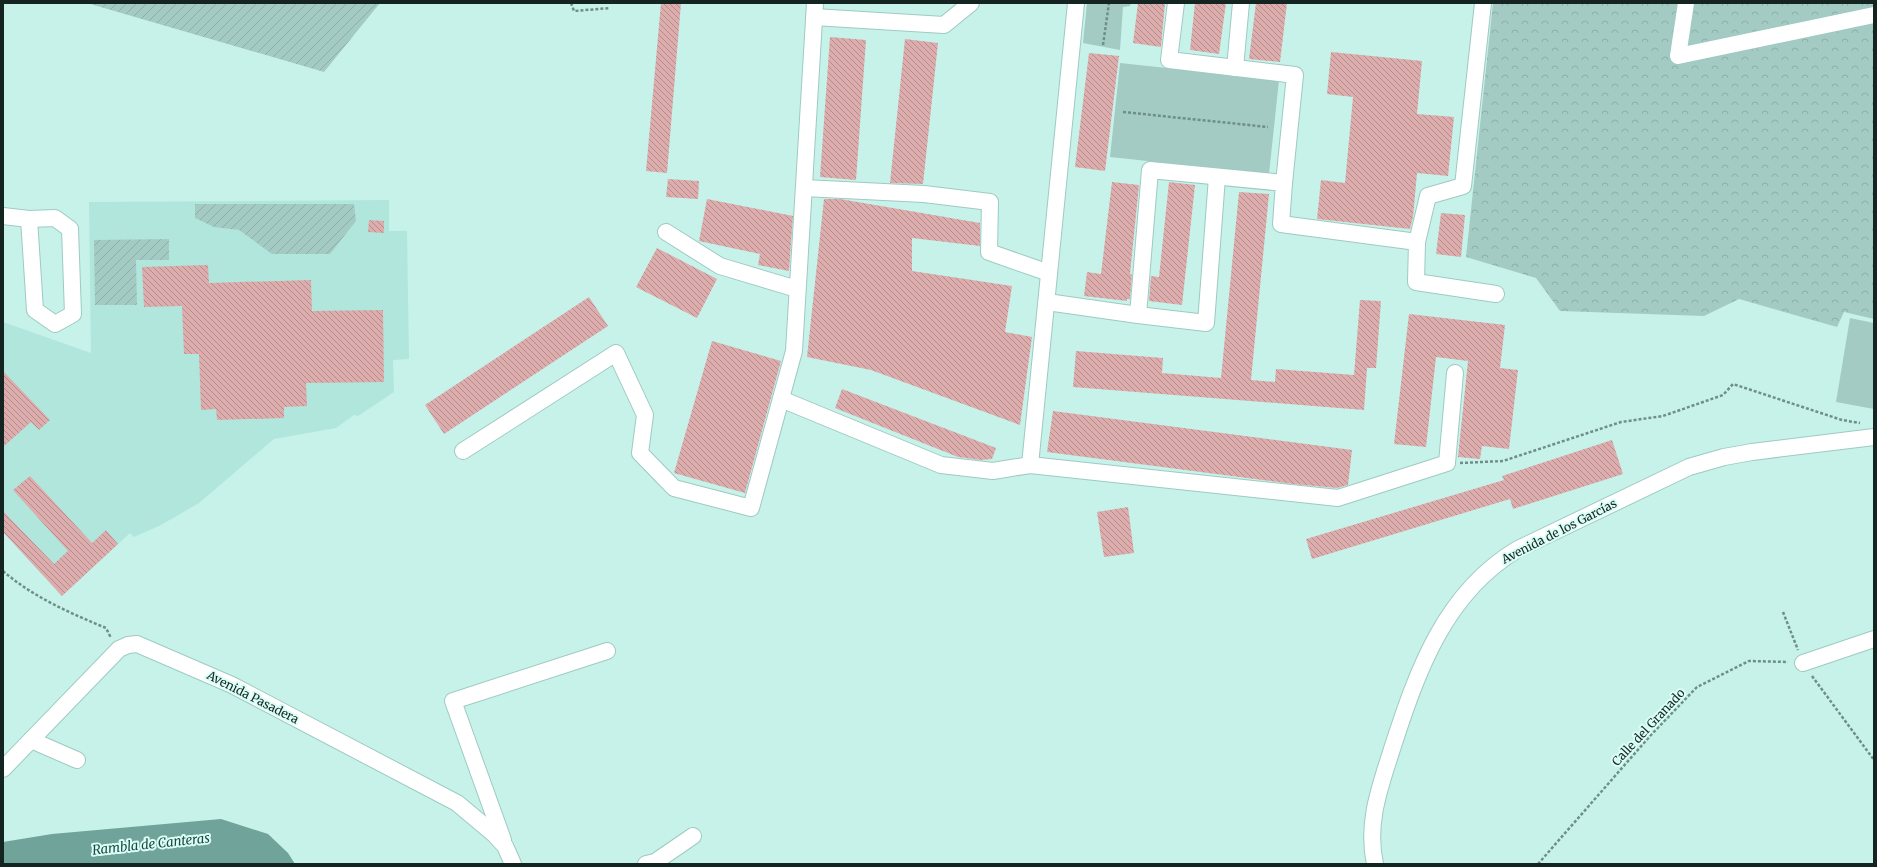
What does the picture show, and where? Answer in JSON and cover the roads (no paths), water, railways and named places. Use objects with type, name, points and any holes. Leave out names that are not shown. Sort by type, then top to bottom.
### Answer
[{"type":"street","points":[[463,451],[616,353],[645,415],[640,453],[674,488],[751,508],[794,351],[814,10],[944,25],[971,3]]},
{"type":"street","points":[[1030,465],[1076,3]]},
{"type":"street","points":[[1176,3],[1169,60],[1295,75],[1281,224],[1417,242]]},
{"type":"street","points":[[1235,68],[1242,3]]},
{"type":"street","points":[[1483,3],[1463,186],[1428,196],[1417,242],[1416,282],[1496,294]]},
{"type":"street","points":[[1686,3],[1678,56],[1874,15]]},
{"type":"street","points":[[1138,315],[1150,170],[1284,184]]},
{"type":"street","points":[[1047,302],[1206,323],[1217,177]]},
{"type":"street","points":[[804,188],[924,194],[990,202],[989,252],[1050,273]]},
{"type":"street","points":[[3,216],[29,219],[55,218],[70,229],[73,314],[55,324],[35,310],[29,219]]},
{"type":"street","points":[[666,232],[720,266],[798,289]]},
{"type":"street","points":[[781,399],[941,465],[993,471],[1030,465],[1338,498],[1447,463],[1455,373]]},
{"type":"street","name":"Avenida de los Garcías","points":[[1375,864],[1372,825],[1375,802],[1409,697],[1427,655],[1446,620],[1469,589],[1492,567],[1518,550],[1689,467],[1752,452],[1870,430]]},
{"type":"street","points":[[1803,663],[1874,639]]},
{"type":"street","name":"Avenida Pasadera","points":[[31,740],[119,649],[128,645],[137,644],[145,646],[232,685],[457,804],[483,824],[505,846],[513,864]]},
{"type":"street","points":[[505,846],[453,702],[607,651]]},
{"type":"street","points":[[3,769],[31,740],[77,760]]},
{"type":"street","points":[[646,864],[655,862],[693,836]]},
{"type":"water","name":"Rambla de Canteras","points":[[221,819],[268,834],[288,853],[295,864],[3,864],[3,842],[52,834]]}]
